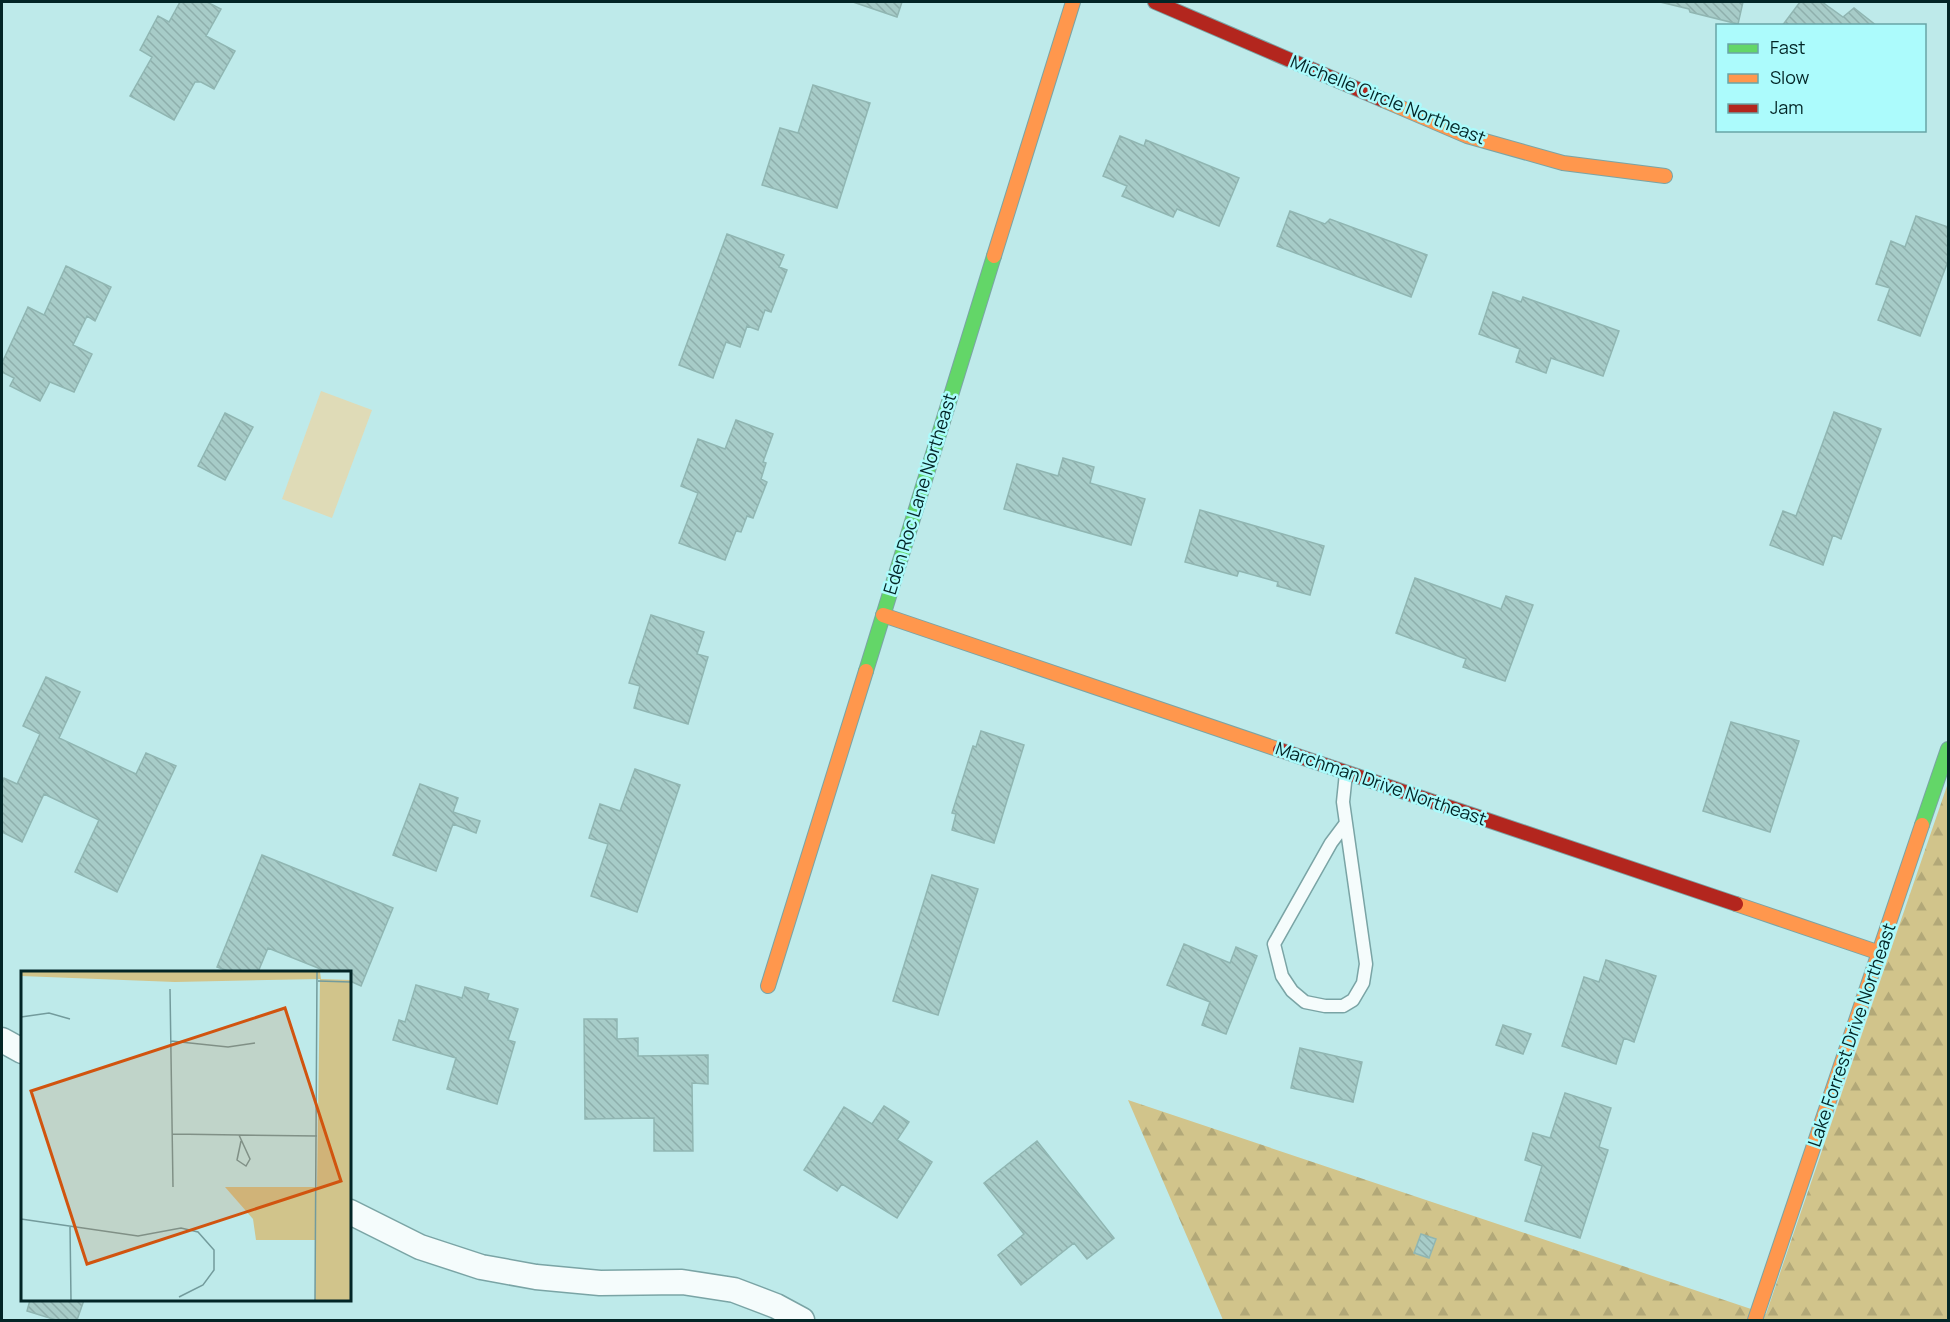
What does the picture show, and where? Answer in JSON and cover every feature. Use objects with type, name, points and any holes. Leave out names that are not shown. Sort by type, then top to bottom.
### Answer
[{"type":"street","name":"Eden Roc Lane Northeast","points":[[768,986],[1072,2]]},
{"type":"street","name":"Michelle Circle Northeast","points":[[1155,2],[1467,136],[1563,163],[1665,176]]},
{"type":"street","name":"Marchman Drive Northeast","points":[[883,615],[1880,953]]},
{"type":"street","name":"Lake Forrest Drive Northeast","points":[[1755,1320],[1948,749]]},
{"type":"street","points":[[2,1041],[21,1050]]},
{"type":"street","points":[[351,1212],[420,1247],[481,1266],[557,1279],[600,1283],[682,1282],[734,1290],[776,1306],[802,1320]]},
{"type":"lane","points":[[1346,772],[1343,802],[1346,823],[1366,964],[1363,983],[1353,1000],[1343,1006],[1325,1006],[1305,1002],[1292,991],[1282,976],[1274,945],[1331,843],[1346,823]]},
{"type":"green space","points":[[1948,783],[1948,1320],[1223,1320],[1128,1100],[1766,1314]]},
{"type":"shaded area","points":[[321,391],[372,410],[332,518],[282,499]]},
{"type":"building","points":[[180,2],[207,2],[221,9],[206,36],[235,51],[214,89],[201,82],[195,82],[174,120],[130,96],[152,57],[140,50],[158,16],[169,22]]},
{"type":"building","points":[[853,2],[902,2],[897,17]]},
{"type":"building","points":[[1660,2],[1743,2],[1738,24]]},
{"type":"building","points":[[1800,2],[1822,2],[1843,17],[1854,8],[1874,24],[1784,24]]},
{"type":"building","points":[[813,85],[870,103],[837,208],[762,185],[780,128],[798,133]]},
{"type":"building","points":[[1120,136],[1144,146],[1146,140],[1239,178],[1219,226],[1177,209],[1173,217],[1122,196],[1127,186],[1103,176]]},
{"type":"building","points":[[1290,211],[1325,224],[1330,219],[1427,255],[1411,297],[1277,246]]},
{"type":"building","points":[[1916,216],[1948,227],[1948,261],[1920,336],[1878,320],[1890,288],[1876,284],[1891,241],[1905,247]]},
{"type":"building","points":[[727,234],[784,255],[779,267],[787,270],[771,312],[765,310],[758,330],[747,326],[740,347],[726,342],[713,378],[679,365]]},
{"type":"building","points":[[66,266],[111,287],[95,321],[87,316],[73,345],[92,354],[74,392],[50,382],[40,401],[10,386],[14,378],[2,372],[2,363],[28,307],[44,315]]},
{"type":"building","points":[[1493,292],[1521,302],[1523,297],[1619,331],[1603,376],[1551,358],[1546,373],[1516,362],[1520,349],[1479,334]]},
{"type":"building","points":[[1834,412],[1881,429],[1841,539],[1833,535],[1823,565],[1770,545],[1783,511],[1796,516]]},
{"type":"building","points":[[225,413],[253,427],[225,480],[198,466]]},
{"type":"building","points":[[736,420],[773,434],[763,462],[766,463],[761,479],[767,482],[753,518],[747,516],[741,532],[736,531],[725,560],[679,543],[698,493],[681,486],[698,439],[725,449]]},
{"type":"building","points":[[1063,458],[1094,467],[1090,483],[1145,499],[1131,545],[1004,509],[1017,464],[1058,476]]},
{"type":"building","points":[[1200,510],[1324,546],[1310,595],[1277,586],[1278,582],[1239,571],[1237,576],[1185,562]]},
{"type":"building","points":[[1415,578],[1501,609],[1506,596],[1533,605],[1505,681],[1463,667],[1466,659],[1396,633]]},
{"type":"building","points":[[651,615],[704,632],[697,654],[708,657],[688,724],[634,708],[640,686],[629,683]]},
{"type":"building","points":[[46,677],[80,692],[59,738],[136,774],[146,753],[176,766],[117,892],[75,872],[99,820],[44,794],[22,842],[2,832],[2,784],[4,778],[17,784],[40,734],[23,726]]},
{"type":"building","points":[[1731,722],[1799,741],[1770,832],[1703,811]]},
{"type":"building","points":[[981,731],[1024,745],[994,843],[952,830],[956,814],[952,813],[973,746],[976,747]]},
{"type":"building","points":[[635,769],[680,785],[637,912],[591,896],[608,844],[589,838],[600,804],[620,811]]},
{"type":"building","points":[[420,784],[458,798],[453,812],[480,821],[476,833],[453,824],[436,871],[393,855]]},
{"type":"building","points":[[262,855],[393,908],[361,986],[351,981],[351,971],[326,971],[268,948],[258,971],[228,971],[217,967]]},
{"type":"building","points":[[932,875],[978,889],[938,1015],[893,1001]]},
{"type":"building","points":[[1184,944],[1230,963],[1236,947],[1257,956],[1226,1034],[1202,1025],[1210,1002],[1167,985]]},
{"type":"building","points":[[1606,960],[1656,976],[1634,1042],[1624,1038],[1616,1064],[1562,1046],[1584,977],[1599,982]]},
{"type":"building","points":[[416,985],[462,998],[465,987],[489,994],[487,1000],[518,1009],[508,1040],[515,1042],[497,1104],[447,1089],[456,1058],[393,1040],[399,1020],[405,1022]]},
{"type":"building","points":[[584,1019],[617,1019],[617,1039],[638,1038],[638,1056],[708,1055],[708,1084],[692,1083],[693,1151],[654,1151],[654,1118],[585,1119]]},
{"type":"building","points":[[1503,1025],[1531,1034],[1523,1054],[1496,1045]]},
{"type":"building","points":[[1300,1048],[1362,1062],[1353,1102],[1291,1088]]},
{"type":"building","points":[[1565,1093],[1611,1108],[1599,1147],[1608,1150],[1580,1238],[1525,1221],[1542,1166],[1525,1160],[1533,1133],[1550,1138]]},
{"type":"building","points":[[884,1106],[909,1122],[897,1140],[932,1162],[897,1218],[842,1184],[837,1191],[804,1170],[844,1107],[872,1124]]},
{"type":"building","points":[[1037,1141],[1114,1238],[1087,1259],[1074,1243],[1021,1285],[998,1255],[1024,1234],[984,1183]]},
{"type":"building","points":[[1421,1234],[1436,1239],[1429,1258],[1414,1253]]},
{"type":"building","points":[[30,1301],[84,1301],[77,1320],[56,1320],[27,1311]]},
{"type":"traffic: fast","points":[[866,671],[994,256]]},
{"type":"traffic: fast","points":[[1922,825],[1948,749]]},
{"type":"traffic: slow","points":[[994,256],[1073,2]]},
{"type":"traffic: slow","points":[[1383,100],[1467,136],[1563,163],[1665,176]]},
{"type":"traffic: slow","points":[[883,615],[1280,750]]},
{"type":"traffic: slow","points":[[768,986],[866,671]]},
{"type":"traffic: slow","points":[[1755,1320],[1922,825]]},
{"type":"traffic: slow","points":[[1736,904],[1880,953]]},
{"type":"traffic: jam","points":[[1155,2],[1383,100]]},
{"type":"traffic: jam","points":[[1280,750],[1736,904]]}]
